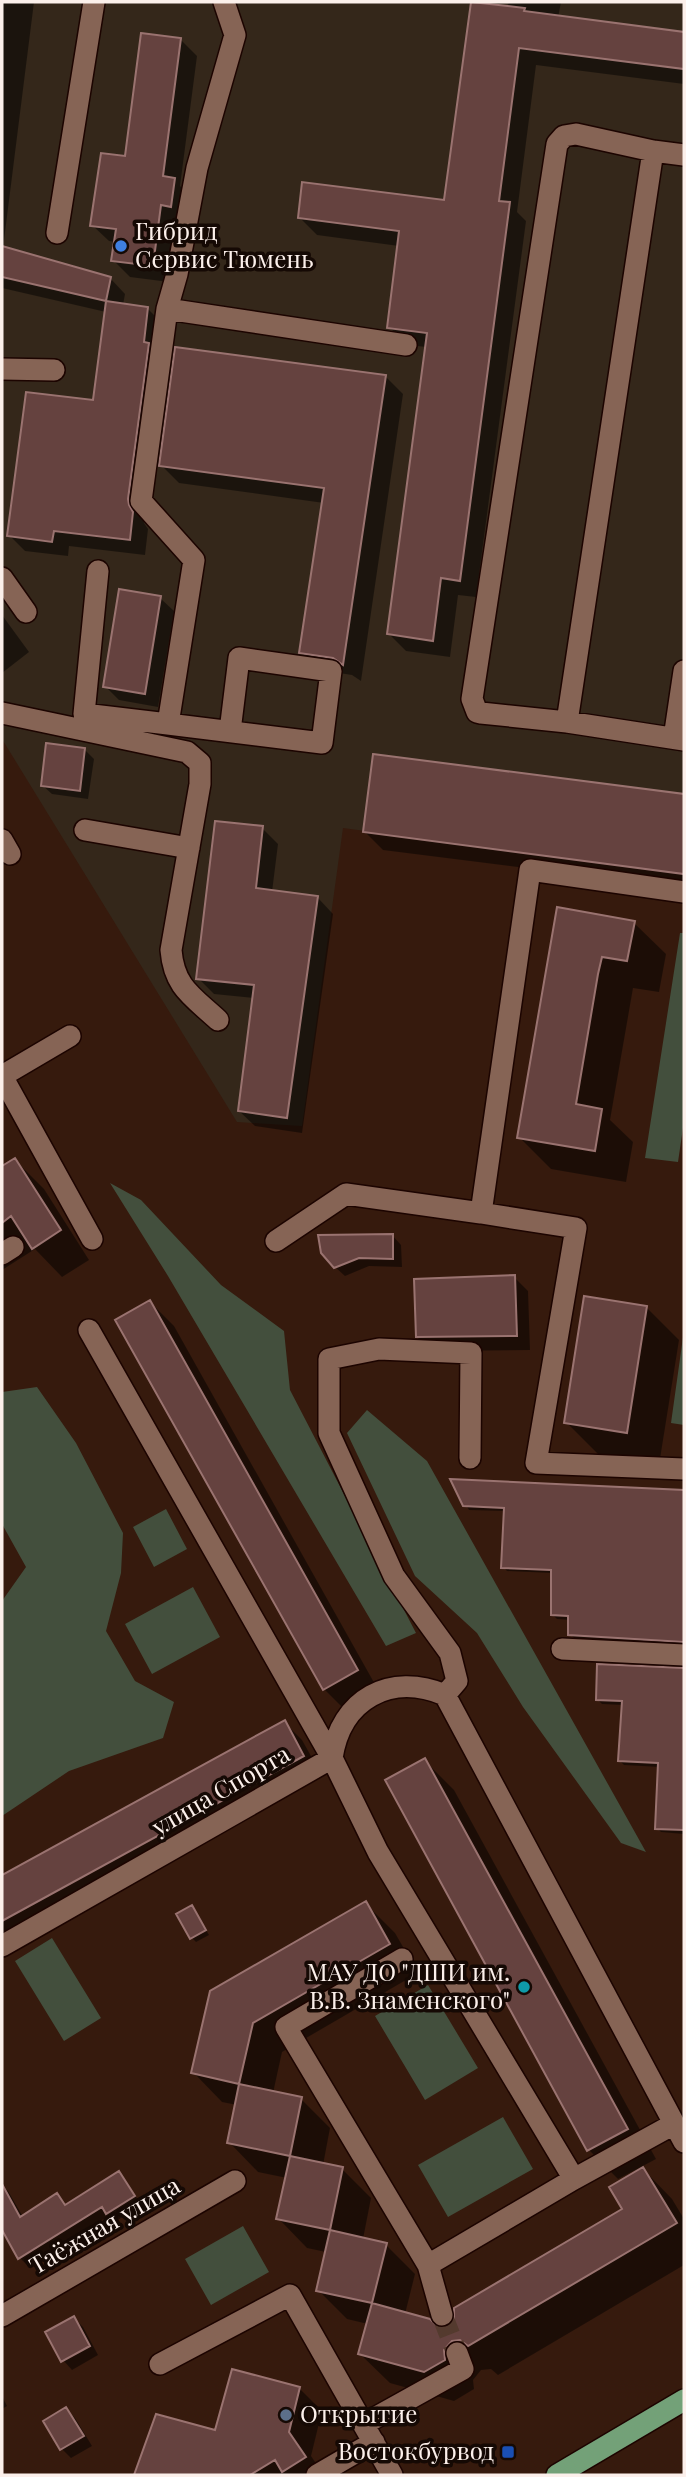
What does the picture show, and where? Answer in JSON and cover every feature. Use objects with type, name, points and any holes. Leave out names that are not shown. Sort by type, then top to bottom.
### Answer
[{"type":"main road","points":[[557,2475],[684,2400]]},
{"type":"street","points":[[57,233],[94,2]]},
{"type":"street","points":[[168,724],[194,560],[141,501],[167,309],[177,274],[197,168],[235,35],[224,2]]},
{"type":"street","points":[[684,155],[576,134],[564,136],[557,144],[472,699],[477,712],[679,739],[684,671]]},
{"type":"street","points":[[567,722],[653,151]]},
{"type":"street","points":[[167,309],[406,345]]},
{"type":"street","points":[[2,369],[54,370]]},
{"type":"street","points":[[98,571],[84,713],[322,743],[331,671],[239,659],[230,731]]},
{"type":"street","points":[[2,578],[26,612]]},
{"type":"street","points":[[2,713],[187,752],[200,763],[200,784],[171,950],[179,983],[218,1020]]},
{"type":"street","points":[[85,830],[189,848]]},
{"type":"street","points":[[481,1213],[530,870],[684,892]]},
{"type":"street","points":[[70,1036],[2,1076],[92,1239]]},
{"type":"street","points":[[276,1241],[346,1194],[576,1228],[536,1462],[684,1469]]},
{"type":"street","points":[[89,1330],[332,1758],[378,1852],[574,2179]]},
{"type":"street","points":[[445,1695],[457,1681],[450,1654],[394,1576],[329,1433],[329,1359],[379,1349],[471,1353],[470,1458]]},
{"type":"street","points":[[562,1649],[684,1655]]},
{"type":"street","points":[[332,1758],[334,1743],[343,1722],[358,1704],[371,1695],[400,1686],[424,1687],[445,1695],[679,2133],[574,2179],[428,2265]]},
{"type":"street","name":"улица Спорта","points":[[2,1946],[332,1758]]},
{"type":"street","points":[[402,1959],[286,2027],[428,2265],[442,2315]]},
{"type":"street","name":"Таёжная улица","points":[[2,2316],[235,2181]]},
{"type":"street","points":[[160,2364],[290,2295],[392,2475]]},
{"type":"street","points":[[317,2475],[369,2433],[463,2369],[457,2353]]},
{"type":"shaded area","points":[[2,2],[684,2],[684,874],[343,828],[302,1126],[237,1122],[2,739]]},
{"type":"green space","points":[[680,933],[684,933],[684,1121],[678,1162],[645,1158]]},
{"type":"green space","points":[[110,1183],[141,1200],[221,1285],[284,1331],[290,1390],[416,1633],[386,1646],[168,1276]]},
{"type":"green space","points":[[684,1330],[684,1425],[671,1423]]},
{"type":"green space","points":[[37,1387],[76,1443],[123,1533],[121,1573],[106,1631],[135,1681],[174,1702],[163,1738],[69,1771],[2,1816],[2,1601],[26,1567],[2,1524],[2,1392]]},
{"type":"green space","points":[[367,1410],[427,1461],[646,1852],[621,1843],[523,1707],[477,1633],[415,1576],[347,1433]]},
{"type":"green space","points":[[166,1509],[187,1549],[154,1567],[133,1527]]},
{"type":"green space","points":[[193,1587],[220,1637],[152,1674],[125,1624]]},
{"type":"green space","points":[[52,1938],[101,2018],[64,2041],[15,1961]]},
{"type":"green space","points":[[428,1985],[478,2068],[425,2100],[375,2016]]},
{"type":"green space","points":[[503,2117],[533,2169],[448,2217],[418,2165]]},
{"type":"green space","points":[[243,2226],[269,2272],[211,2305],[185,2259]]},
{"type":"building","points":[[471,2],[684,32],[684,69],[519,48],[499,201],[510,202],[460,581],[441,578],[433,641],[387,634],[427,333],[387,328],[399,231],[298,218],[302,182],[444,200]]},
{"type":"building","points":[[141,33],[181,38],[163,176],[175,178],[171,207],[161,205],[153,266],[111,261],[116,229],[90,226],[101,153],[125,156]]},
{"type":"building","points":[[2,246],[111,277],[106,301],[2,277]]},
{"type":"building","points":[[106,301],[148,307],[144,342],[149,343],[128,499],[133,512],[130,540],[54,531],[52,542],[7,536],[26,392],[93,400]]},
{"type":"building","points":[[175,347],[386,375],[343,665],[333,658],[299,653],[324,488],[159,466]]},
{"type":"building","points":[[119,589],[161,596],[145,694],[103,687]]},
{"type":"building","points":[[46,743],[85,748],[80,791],[41,786]]},
{"type":"building","points":[[373,754],[684,794],[684,874],[363,832]]},
{"type":"building","points":[[215,821],[263,826],[256,888],[318,896],[287,1118],[238,1111],[254,985],[196,979]]},
{"type":"building","points":[[557,907],[635,921],[627,961],[602,957],[598,974],[576,1104],[602,1109],[595,1151],[517,1138]]},
{"type":"building","points":[[15,1158],[61,1230],[32,1249],[11,1216],[2,1223],[2,1166]]},
{"type":"building","points":[[393,1234],[393,1259],[359,1258],[334,1268],[321,1253],[318,1235]]},
{"type":"building","points":[[515,1275],[517,1336],[416,1337],[414,1279]]},
{"type":"building","points":[[584,1296],[647,1306],[627,1433],[564,1423]]},
{"type":"building","points":[[150,1300],[358,1670],[323,1690],[115,1320]]},
{"type":"building","points":[[450,1479],[684,1490],[684,1642],[568,1635],[568,1616],[551,1615],[551,1570],[501,1568],[504,1508],[463,1506]]},
{"type":"building","points":[[597,1664],[684,1668],[684,1830],[655,1829],[658,1763],[618,1761],[622,1701],[596,1700]]},
{"type":"building","points":[[285,1720],[304,1756],[2,1921],[2,1875]]},
{"type":"building","points":[[425,1758],[628,2129],[587,2151],[385,1780]]},
{"type":"building","points":[[366,1901],[390,1944],[253,2023],[239,2084],[191,2073],[210,1991]]},
{"type":"building","points":[[192,1905],[206,1930],[190,1939],[176,1914]]},
{"type":"building","points":[[239,2084],[302,2097],[290,2156],[227,2143]]},
{"type":"building","points":[[290,2156],[343,2167],[330,2230],[276,2219]]},
{"type":"building","points":[[643,2167],[677,2223],[468,2346],[460,2340],[452,2341],[444,2350],[445,2360],[424,2372],[358,2354],[372,2303],[430,2319],[438,2327],[446,2327],[454,2319],[454,2308],[622,2209],[609,2187]]},
{"type":"building","points":[[119,2171],[135,2196],[106,2214],[102,2207],[18,2259],[2,2230],[2,2184],[20,2217],[57,2193],[65,2205]]},
{"type":"building","points":[[330,2230],[387,2243],[372,2303],[316,2291]]},
{"type":"building","points":[[74,2316],[90,2346],[61,2362],[45,2332]]},
{"type":"building","points":[[232,2369],[300,2387],[289,2432],[306,2457],[282,2472],[275,2460],[250,2475],[134,2475],[156,2414],[215,2430]]},
{"type":"building","points":[[66,2407],[84,2436],[60,2450],[43,2421]]},
{"type":"tunnel","points":[[442,2315],[457,2353]]},
{"type":"place","name":"Гибрид Сервис Тюмень","points":[[121,246]]},
{"type":"place","name":"МАУ ДО \"ДШИ им. В.В. Знаменского\"","points":[[524,1987]]},
{"type":"place","name":"Открытие","points":[[286,2415]]},
{"type":"place","name":"Востокбурвод","points":[[508,2452]]}]
